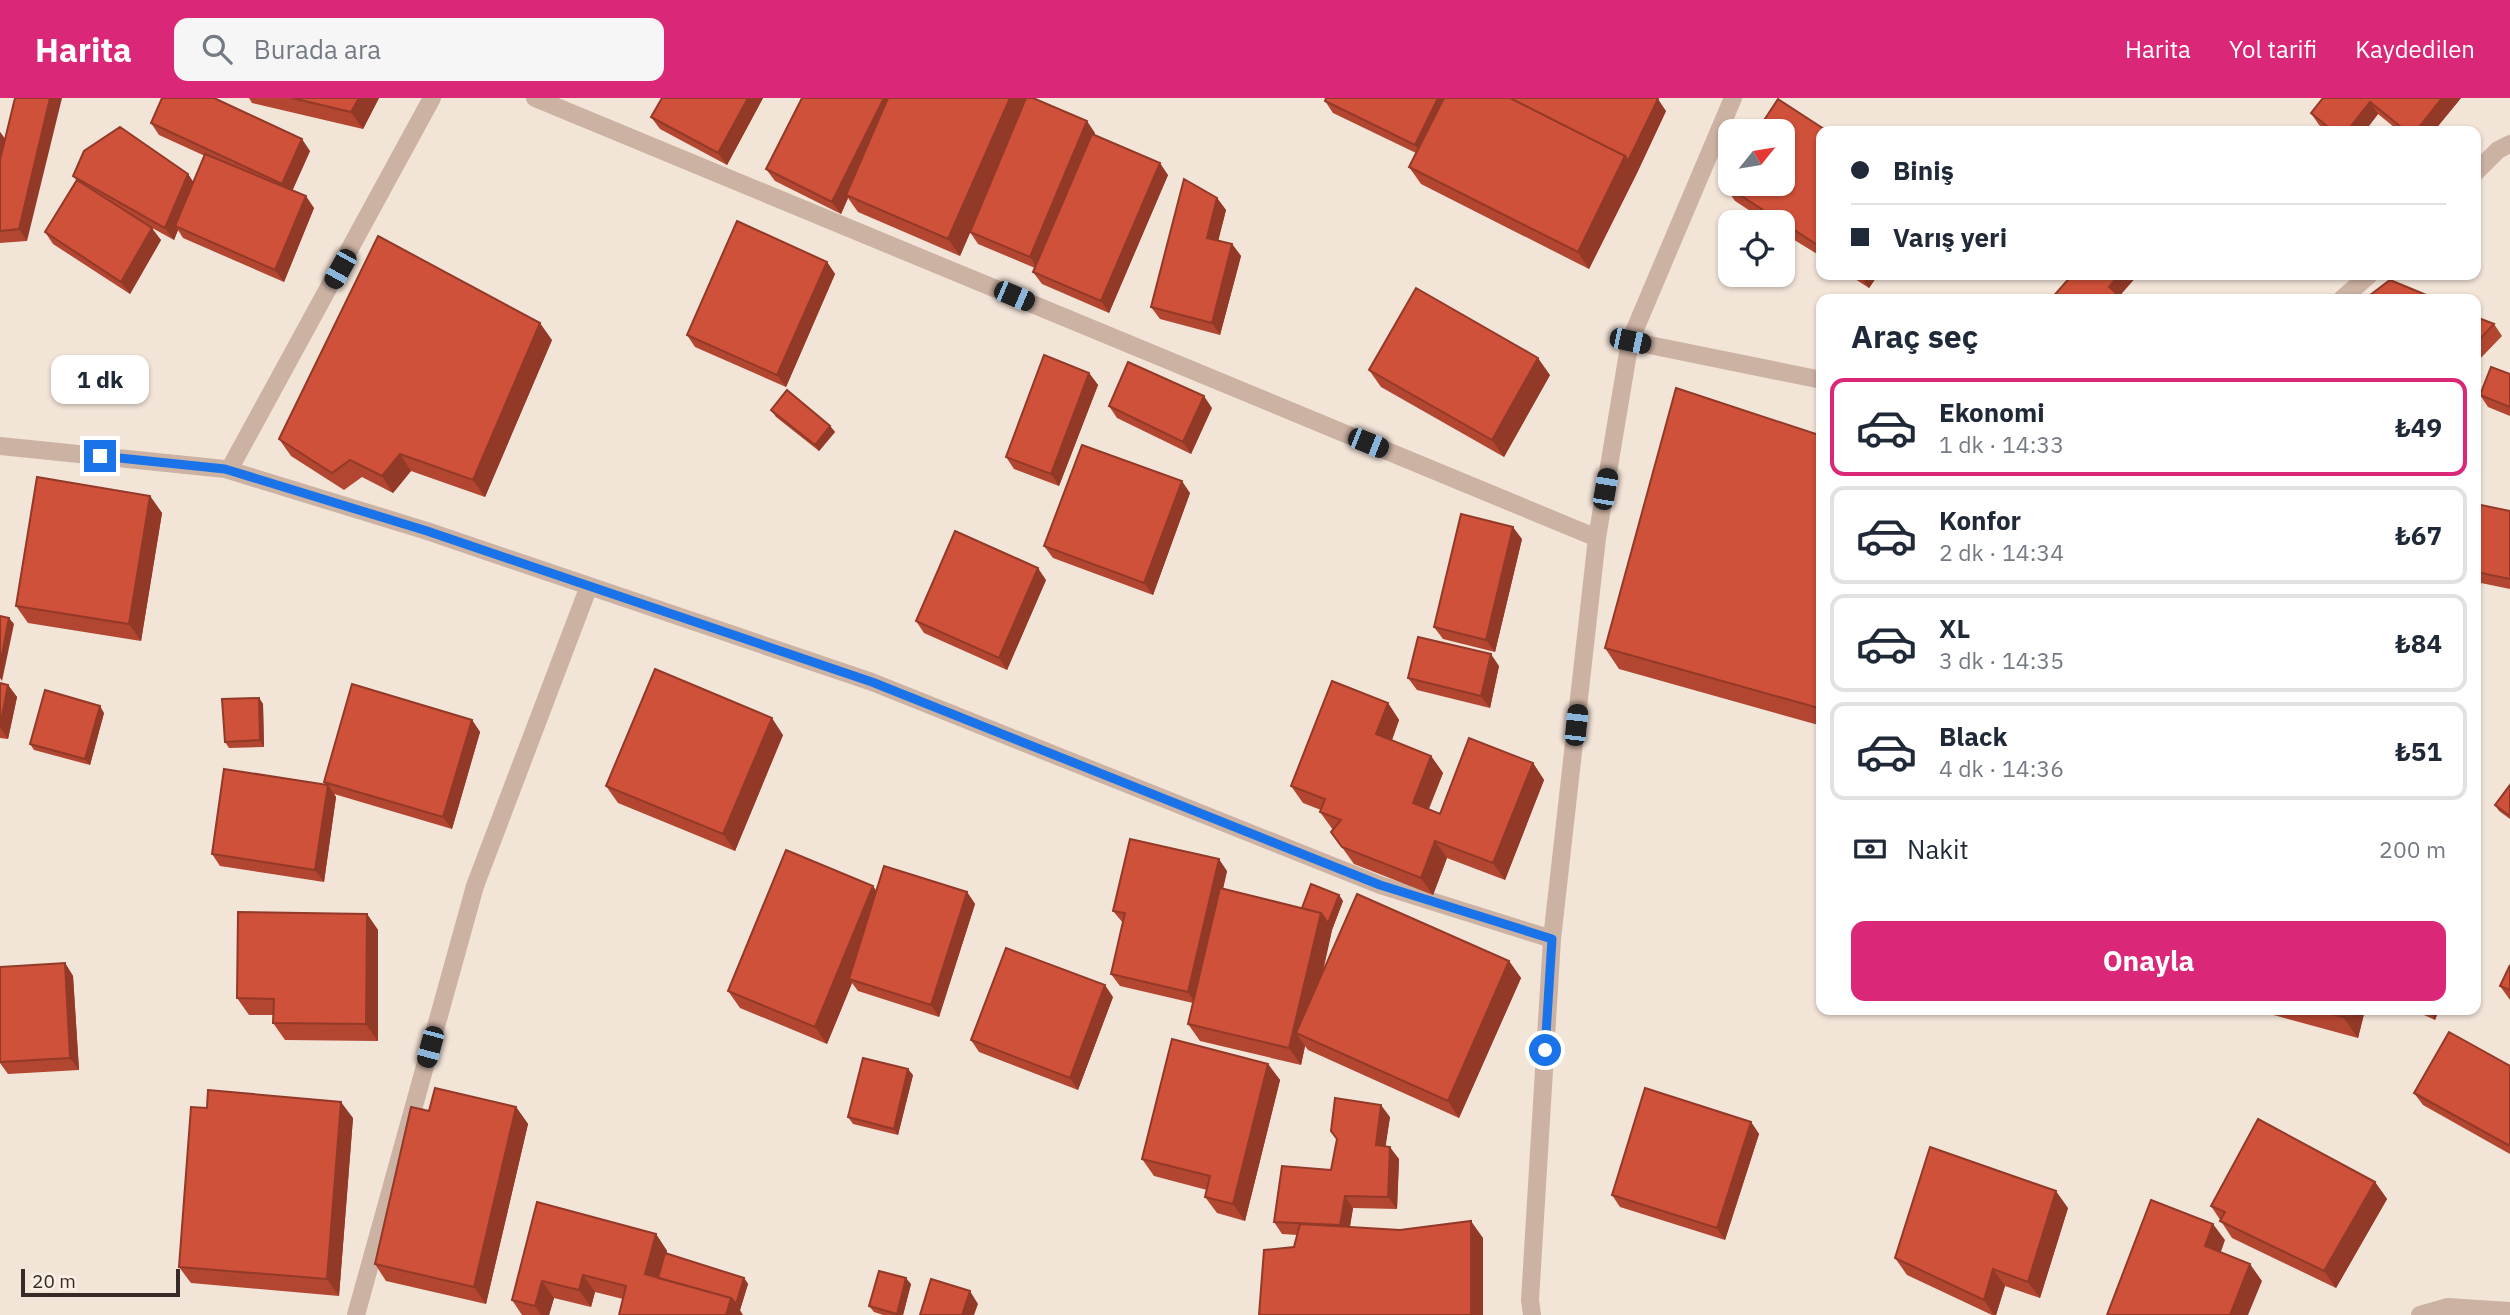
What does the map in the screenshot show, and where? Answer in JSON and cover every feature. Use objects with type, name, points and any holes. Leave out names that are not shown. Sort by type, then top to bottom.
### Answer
[{"type":"street","points":[[229,470],[432,98]]},
{"type":"street","points":[[536,98],[1597,538]]},
{"type":"street","points":[[1532,1315],[1531,1286],[1552,939],[1597,538],[1630,341],[1733,98]]},
{"type":"street","points":[[2481,167],[2498,150],[2510,144]]},
{"type":"street","points":[[2348,294],[2363,280]]},
{"type":"street","points":[[1630,341],[1816,379]]},
{"type":"street","points":[[0,446],[229,470],[427,531],[872,682],[1380,885],[1552,939]]},
{"type":"street","points":[[356,1315],[475,887],[589,586]]},
{"type":"street","points":[[2420,1315],[2448,1307],[2510,1311]]},
{"type":"building","points":[[15,98],[50,98],[19,229],[0,231],[0,160]]},
{"type":"building","points":[[162,98],[214,98],[302,139],[282,184],[151,123]]},
{"type":"building","points":[[292,98],[359,98],[351,112]]},
{"type":"building","points":[[662,98],[748,98],[718,153],[651,117]]},
{"type":"building","points":[[802,98],[884,98],[832,202],[766,169]]},
{"type":"building","points":[[888,98],[1010,98],[948,239],[846,195]]},
{"type":"building","points":[[1026,98],[1033,98],[1087,121],[1030,257],[970,232]]},
{"type":"building","points":[[1326,98],[1438,98],[1415,145],[1325,101]]},
{"type":"building","points":[[1444,98],[1510,98],[1625,156],[1578,252],[1409,167]]},
{"type":"building","points":[[1510,98],[1658,99],[1628,161],[1625,156]]},
{"type":"building","points":[[2323,98],[2442,98],[2420,126],[2400,126],[2370,102],[2351,126],[2327,126],[2311,113]]},
{"type":"building","points":[[1778,99],[1819,126],[1816,126],[1816,244],[1795,231],[1795,210],[1763,210],[1742,196],[1796,196],[1796,119],[1765,119]]},
{"type":"building","points":[[120,127],[188,174],[165,228],[73,176],[84,151]]},
{"type":"building","points":[[1092,134],[1160,163],[1101,301],[1033,272]]},
{"type":"building","points":[[205,154],[306,196],[275,270],[175,226]]},
{"type":"building","points":[[1184,179],[1217,198],[1207,238],[1232,244],[1212,323],[1151,307]]},
{"type":"building","points":[[77,180],[152,228],[121,282],[45,232]]},
{"type":"building","points":[[737,221],[827,262],[777,375],[687,335]]},
{"type":"building","points":[[378,236],[540,323],[473,480],[400,454],[382,476],[350,460],[332,473],[279,439]]},
{"type":"building","points":[[2068,280],[2115,280],[2109,287],[2117,294],[2055,294]]},
{"type":"building","points":[[2390,280],[2424,294],[2372,294]]},
{"type":"building","points":[[1416,288],[1538,358],[1492,440],[1369,370]]},
{"type":"building","points":[[2481,319],[2494,324],[2481,338]]},
{"type":"building","points":[[1044,355],[1089,373],[1051,474],[1006,457]]},
{"type":"building","points":[[1128,362],[1204,396],[1183,442],[1109,406]]},
{"type":"building","points":[[2491,367],[2510,374],[2510,407],[2481,395]]},
{"type":"building","points":[[1676,388],[1816,434],[1816,707],[1605,648]]},
{"type":"building","points":[[787,390],[830,426],[815,445],[771,410]]},
{"type":"building","points":[[1082,445],[1182,481],[1144,583],[1044,546]]},
{"type":"building","points":[[37,477],[150,496],[129,624],[16,606]]},
{"type":"building","points":[[2481,505],[2510,511],[2510,579],[2481,573]]},
{"type":"building","points":[[1461,514],[1513,527],[1486,640],[1434,627]]},
{"type":"building","points":[[955,531],[1038,568],[999,658],[916,621]]},
{"type":"building","points":[[0,616],[9,618],[0,665]]},
{"type":"building","points":[[1418,637],[1491,654],[1481,696],[1408,678]]},
{"type":"building","points":[[655,669],[772,718],[723,834],[606,786]]},
{"type":"building","points":[[1332,681],[1388,703],[1376,734],[1431,756],[1413,803],[1440,814],[1469,738],[1533,763],[1493,863],[1435,841],[1421,878],[1342,847],[1331,832],[1341,820],[1320,812],[1325,799],[1291,786]]},
{"type":"building","points":[[0,683],[8,685],[0,727]]},
{"type":"building","points":[[352,684],[472,720],[443,817],[324,782]]},
{"type":"building","points":[[45,690],[100,706],[85,759],[30,744]]},
{"type":"building","points":[[259,698],[260,740],[225,742],[222,699]]},
{"type":"building","points":[[224,769],[328,785],[315,870],[212,854]]},
{"type":"building","points":[[2510,785],[2510,816],[2495,805]]},
{"type":"building","points":[[1130,839],[1219,859],[1188,992],[1111,974],[1125,913],[1113,911]]},
{"type":"building","points":[[786,850],[873,886],[815,1027],[728,991]]},
{"type":"building","points":[[884,866],[967,892],[931,1005],[849,979]]},
{"type":"building","points":[[1311,884],[1339,895],[1328,923],[1321,913],[1302,908]]},
{"type":"building","points":[[1220,888],[1321,913],[1289,1048],[1188,1024]]},
{"type":"building","points":[[1357,894],[1509,961],[1448,1101],[1296,1033]]},
{"type":"building","points":[[238,912],[367,914],[366,1024],[273,1023],[274,999],[237,998]]},
{"type":"building","points":[[1006,948],[1105,985],[1070,1078],[971,1040]]},
{"type":"building","points":[[65,963],[70,1058],[0,1062],[0,967]]},
{"type":"building","points":[[2510,965],[2510,990],[2500,986]]},
{"type":"building","points":[[2449,1032],[2510,1066],[2510,1146],[2414,1093]]},
{"type":"building","points":[[1172,1039],[1268,1064],[1233,1204],[1205,1197],[1210,1176],[1142,1159]]},
{"type":"building","points":[[863,1058],[908,1069],[894,1129],[848,1117]]},
{"type":"building","points":[[435,1088],[516,1107],[474,1287],[375,1264],[411,1107],[429,1111]]},
{"type":"building","points":[[1645,1088],[1751,1122],[1717,1228],[1612,1195]]},
{"type":"building","points":[[208,1090],[341,1102],[327,1279],[179,1267],[191,1107],[207,1108]]},
{"type":"building","points":[[1335,1098],[1381,1105],[1376,1145],[1390,1147],[1388,1197],[1345,1196],[1340,1225],[1274,1222],[1282,1166],[1331,1170],[1337,1139],[1331,1131]]},
{"type":"building","points":[[2258,1119],[2375,1182],[2324,1271],[2220,1221],[2225,1212],[2211,1206]]},
{"type":"building","points":[[1930,1147],[2056,1191],[2028,1282],[1993,1269],[1984,1300],[1895,1258]]},
{"type":"building","points":[[2151,1200],[2213,1224],[2205,1246],[2250,1264],[2230,1315],[2107,1315]]},
{"type":"building","points":[[537,1202],[656,1234],[645,1274],[731,1298],[726,1315],[619,1315],[626,1286],[583,1275],[579,1290],[542,1281],[535,1306],[512,1300]]},
{"type":"building","points":[[1471,1221],[1471,1315],[1259,1315],[1264,1250],[1294,1247],[1300,1224],[1400,1230]]},
{"type":"building","points":[[665,1253],[744,1278],[736,1304],[731,1298],[658,1278]]},
{"type":"building","points":[[879,1271],[906,1278],[897,1314],[869,1306]]},
{"type":"building","points":[[931,1279],[970,1291],[962,1315],[920,1315]]},
{"type":"route","points":[[100,456],[225,469],[427,531],[872,682],[1380,885],[1552,939],[1545,1050]]}]
